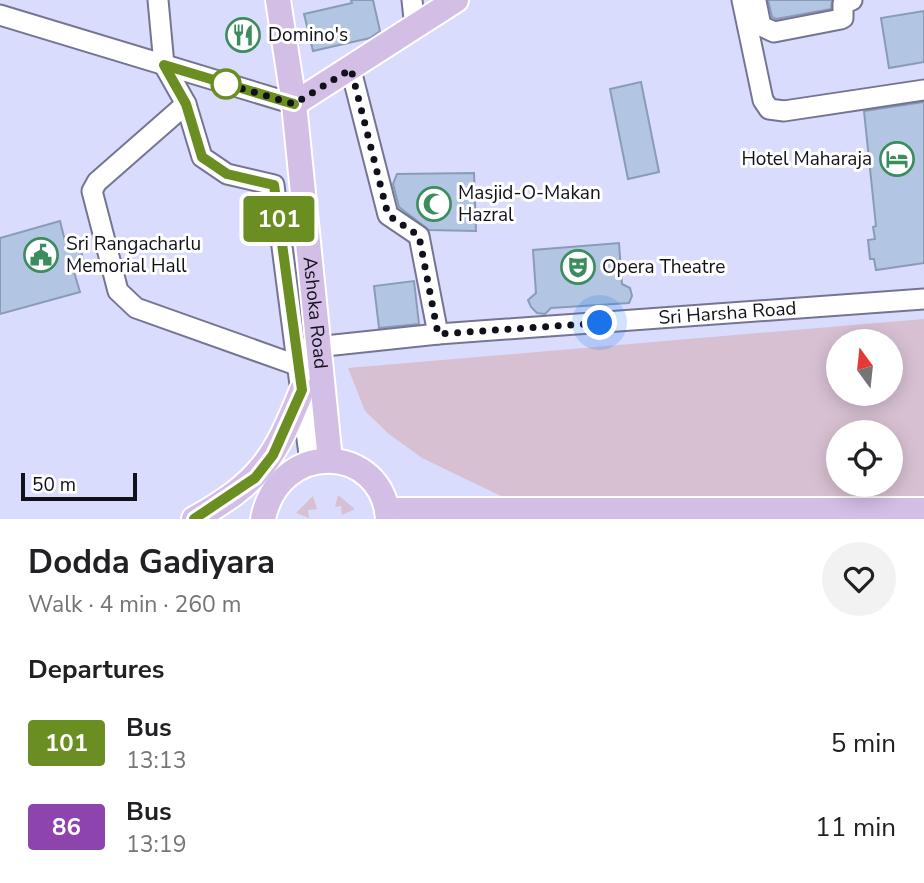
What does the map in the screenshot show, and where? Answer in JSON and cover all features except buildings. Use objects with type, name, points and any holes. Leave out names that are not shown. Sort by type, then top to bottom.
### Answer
[{"type":"main road","name":"Ashoka Road","points":[[278,0],[294,104],[305,353],[320,461]]},
{"type":"main road","points":[[294,104],[456,0]]},
{"type":"main road","points":[[194,519],[255,478],[273,455],[302,390]]},
{"type":"main road","points":[[262,519],[266,501],[276,484],[292,470],[320,461],[350,465],[367,475],[380,491],[388,514],[924,510]]},
{"type":"street","points":[[158,0],[164,65],[186,104],[202,157],[227,174],[274,185],[305,353],[302,390],[320,461]]},
{"type":"street","points":[[412,0],[415,28]]},
{"type":"street","points":[[742,0],[763,100],[769,109],[784,111],[924,90]]},
{"type":"street","points":[[755,0],[761,26],[774,32],[844,18],[843,4],[852,0]]},
{"type":"street","points":[[0,15],[294,104]]},
{"type":"street","points":[[351,69],[388,215],[419,236],[438,334]]},
{"type":"street","points":[[186,104],[97,182],[92,191],[118,291],[136,308],[305,353]]},
{"type":"street","name":"Sri Harsha Road","points":[[305,353],[438,334],[924,299]]},
{"type":"shaded area","points":[[924,319],[924,496],[903,496],[903,420],[826,420],[826,496],[503,497],[422,458],[389,434],[365,411],[348,368]]},
{"type":"shaded area","points":[[338,495],[355,509],[342,515],[341,506],[335,507]]},
{"type":"shaded area","points":[[313,496],[317,509],[308,510],[309,518],[296,513]]},
{"type":"bus line","name":"101","points":[[194,519],[235,494],[255,478],[273,455],[302,390],[274,185],[227,174],[202,157],[186,104],[164,65],[294,104]]},
{"type":"place","name":"Domino's","points":[[243,35]]},
{"type":"place","name":"Hotel Maharaja","points":[[897,159]]},
{"type":"place","name":"Masjid-O-Makan Hazral","points":[[434,204]]},
{"type":"place","name":"Sri Rangacharlu Memorial Hall","points":[[41,255]]},
{"type":"place","name":"Opera Theatre","points":[[578,267]]},
{"type":"route","points":[[226,84],[216,81],[294,104],[351,69],[388,215],[419,236],[438,334],[600,323]]}]
